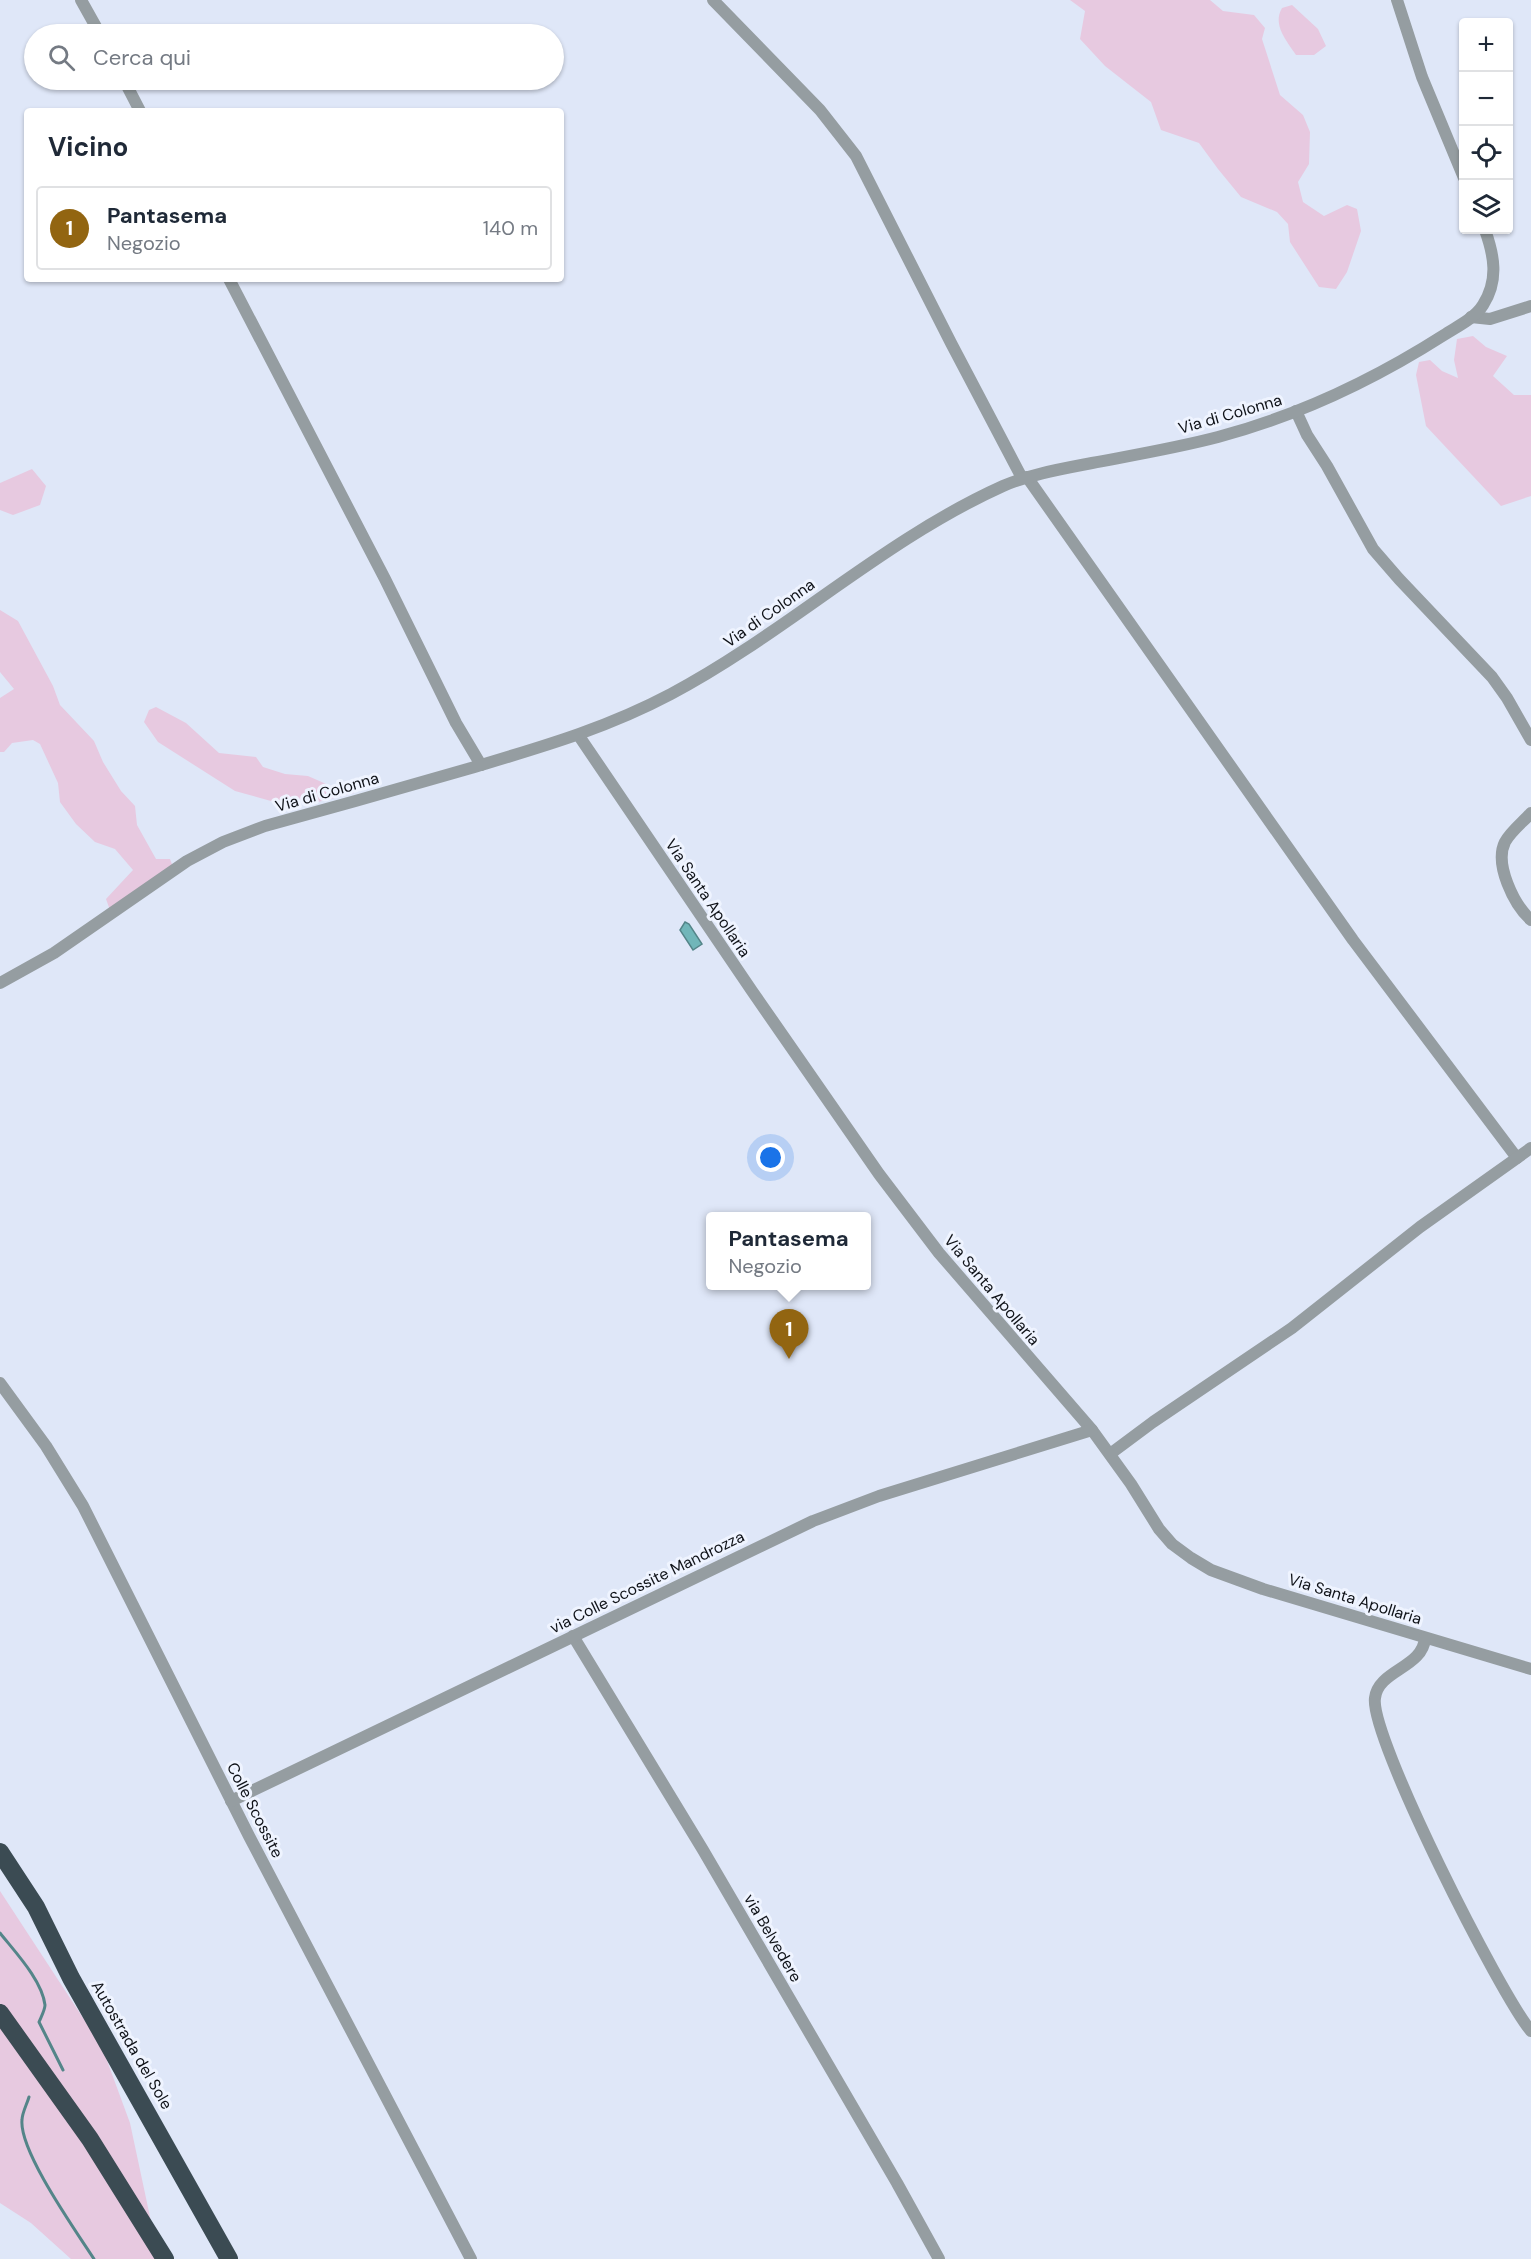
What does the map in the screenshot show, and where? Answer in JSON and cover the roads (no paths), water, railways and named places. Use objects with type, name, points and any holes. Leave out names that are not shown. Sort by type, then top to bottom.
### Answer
[{"type":"highway","name":"Autostrada del Sole","points":[[0,1852],[36,1907],[71,1978],[229,2259]]},
{"type":"highway","points":[[0,2013],[90,2139],[165,2259]]},
{"type":"street","points":[[81,0],[94,24]]},
{"type":"street","points":[[713,0],[820,110],[856,156],[951,343],[1025,478],[1353,940],[1517,1158]]},
{"type":"street","points":[[1397,0],[1422,77],[1459,166]]},
{"type":"street","points":[[129,90],[138,108]]},
{"type":"street","name":"Via di Colonna","points":[[0,983],[54,953],[171,872],[223,842],[265,826],[579,736],[666,697],[719,668],[927,527],[991,492],[1025,478],[1205,440],[1246,429],[1296,411],[1401,361],[1471,317],[1484,303],[1494,273],[1493,255],[1486,234]]},
{"type":"street","points":[[231,282],[385,579],[456,723],[481,765]]},
{"type":"street","points":[[1471,317],[1490,319],[1531,306]]},
{"type":"street","points":[[1296,411],[1306,435],[1328,466],[1373,549],[1492,677],[1531,740]]},
{"type":"street","name":"Via Santa Apollaria","points":[[579,736],[758,1001],[904,1209],[968,1288],[1092,1430],[1162,1533],[1177,1548],[1199,1564],[1263,1589],[1531,1669]]},
{"type":"street","points":[[1531,813],[1507,839],[1502,853],[1511,893],[1531,920]]},
{"type":"street","points":[[1110,1454],[1153,1422],[1292,1328],[1420,1227],[1531,1148]]},
{"type":"street","name":"Colle Scossite","points":[[0,1383],[46,1446],[83,1506],[231,1801],[471,2259]]},
{"type":"street","name":"via Colle Scossite Mandrozza","points":[[231,1801],[813,1521],[879,1496],[1092,1430]]},
{"type":"street","name":"via Belvedere","points":[[573,1636],[703,1850],[939,2259]]},
{"type":"street","points":[[1425,1638],[1421,1653],[1379,1686],[1375,1698],[1375,1709],[1393,1761],[1474,1935],[1516,2012],[1531,2031]]},
{"type":"waterway","points":[[0,1933],[39,1986],[45,2005],[39,2022],[63,2070]]},
{"type":"waterway","points":[[29,2097],[22,2120],[23,2134],[29,2151],[50,2191],[94,2259]]},
{"type":"place","name":"Pantasema","points":[[789,1359]]}]
